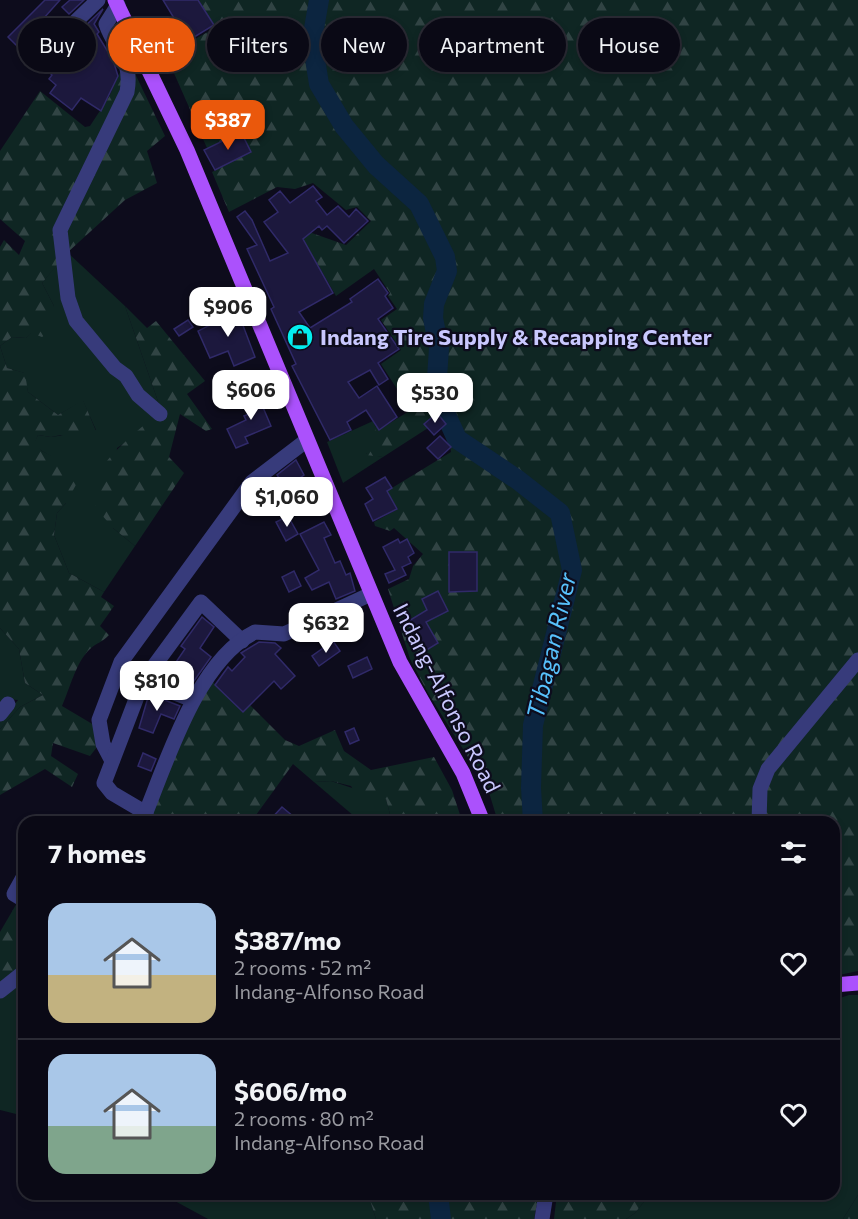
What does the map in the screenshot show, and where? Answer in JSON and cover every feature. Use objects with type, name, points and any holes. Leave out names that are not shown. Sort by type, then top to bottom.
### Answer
[{"type":"main road","name":"Indang-Alfonso Road","points":[[116,2],[179,132],[406,676],[463,773],[481,816]]},
{"type":"main road","points":[[840,984],[858,983]]},
{"type":"street","points":[[79,18],[98,0]]},
{"type":"street","points":[[116,2],[106,24],[124,58],[129,75],[127,92],[64,219],[60,230],[61,249],[69,304],[76,321],[115,368],[126,376],[138,395],[160,414]]},
{"type":"street","points":[[111,761],[103,744],[99,720],[121,662],[252,482],[307,440]]},
{"type":"street","points":[[144,816],[193,700],[212,672],[242,641],[260,631],[286,634],[370,594]]},
{"type":"street","points":[[143,816],[106,788],[104,780],[143,681],[201,602],[242,641]]},
{"type":"street","points":[[759,816],[760,789],[768,769],[858,660]]},
{"type":"street","points":[[143,681],[193,700]]},
{"type":"street","points":[[0,991],[18,977]]},
{"type":"street","points":[[542,1219],[545,1200]]},
{"type":"green space","points":[[199,0],[858,0],[858,971],[840,975],[840,816],[496,816],[488,789],[428,693],[410,659],[388,589],[409,579],[413,566],[423,554],[394,528],[390,531],[375,526],[374,522],[398,509],[387,491],[451,452],[446,415],[436,413],[424,424],[428,428],[383,457],[366,455],[369,446],[381,441],[374,435],[376,425],[379,430],[433,396],[418,375],[397,389],[381,364],[401,350],[381,320],[397,309],[388,296],[390,293],[374,269],[336,296],[302,237],[309,232],[346,245],[371,221],[357,207],[346,210],[313,183],[295,189],[277,187],[229,212],[212,172],[251,152],[241,132],[207,148],[173,72],[195,72],[195,39],[207,32],[207,72],[309,72],[309,18],[209,18]]},
{"type":"green space","points":[[120,72],[134,72],[165,136],[147,151],[157,183],[125,200],[68,252],[42,283],[54,306],[48,333],[42,337],[31,333],[26,338],[12,337],[0,346],[0,247],[4,240],[19,255],[25,241],[0,219],[0,151],[40,91],[85,127],[90,126],[109,97]]},
{"type":"green space","points":[[67,252],[125,306],[161,410],[132,438],[117,448],[113,528],[135,546],[104,592],[69,573],[54,535],[57,513],[66,503],[59,461],[42,451],[34,443],[38,435],[51,437],[96,430],[83,401],[58,415],[28,392],[24,373],[7,368],[0,346],[12,337],[26,338],[54,306],[42,283]]},
{"type":"green space","points":[[125,306],[147,328],[156,321],[205,381],[187,394],[212,429],[206,431],[180,414],[169,457],[184,473],[135,546],[113,528],[95,507],[97,482],[103,466],[117,449],[161,410]]},
{"type":"green space","points":[[0,346],[7,368],[25,373],[28,392],[58,415],[83,400],[96,431],[77,443],[61,435],[51,437],[38,435],[35,442],[42,451],[83,472],[66,503],[57,513],[54,535],[69,573],[104,592],[101,597],[114,606],[100,626],[109,635],[85,654],[62,706],[94,725],[97,747],[90,756],[53,743],[51,756],[78,774],[72,787],[45,769],[0,795],[0,729],[20,707],[43,695],[25,683],[19,649],[0,628]]},
{"type":"green space","points":[[373,421],[382,441],[366,454],[383,457],[343,483],[327,442]]},
{"type":"green space","points":[[0,628],[19,649],[25,683],[43,695],[20,707],[0,729],[0,722],[18,700],[3,699],[0,703]]},
{"type":"green space","points":[[211,680],[242,712],[250,705],[285,740],[299,746],[335,730],[344,751],[371,770],[434,757],[452,790],[460,816],[390,816],[386,799],[361,803],[351,786],[331,781],[314,782],[293,764],[255,816],[150,816],[187,726]]},
{"type":"green space","points":[[331,781],[386,799],[390,816],[354,816],[314,782]]},
{"type":"green space","points":[[18,904],[18,970],[0,983],[0,932]]},
{"type":"green space","points":[[18,982],[18,1114],[0,1110],[0,996]]},
{"type":"green space","points":[[858,995],[858,1195],[843,1219],[626,1219],[635,1213],[645,1200],[840,1200],[840,998]]},
{"type":"green space","points":[[858,1195],[858,1219],[843,1219]]},
{"type":"green space","points":[[173,1200],[370,1200],[376,1219],[208,1219]]},
{"type":"green space","points":[[370,1200],[538,1200],[534,1219],[376,1219]]},
{"type":"green space","points":[[556,1200],[645,1200],[635,1213],[626,1219],[554,1219]]},
{"type":"building","points":[[45,0],[60,0],[44,18],[27,18]]},
{"type":"building","points":[[70,0],[84,0],[69,14],[62,7]]},
{"type":"building","points":[[163,0],[198,0],[210,18],[207,18],[207,29],[195,37],[195,18],[174,18]]},
{"type":"building","points":[[18,27],[18,47],[8,37]]},
{"type":"building","points":[[96,27],[99,32],[97,34],[108,52],[108,72],[117,72],[118,76],[101,111],[81,98],[72,110],[50,93],[56,85],[49,79],[52,75],[49,72],[96,72]]},
{"type":"building","points":[[241,132],[251,152],[215,170],[204,150]]},
{"type":"building","points":[[313,186],[322,197],[316,201],[327,215],[338,206],[349,217],[356,209],[368,221],[344,243],[327,226],[322,230],[319,226],[303,239],[333,293],[299,312],[310,328],[352,302],[350,299],[378,279],[388,293],[385,296],[393,308],[378,319],[399,349],[378,363],[388,379],[379,385],[370,370],[348,382],[359,398],[377,386],[397,417],[379,430],[366,410],[347,422],[351,430],[330,440],[292,366],[296,364],[271,309],[274,307],[247,249],[257,245],[237,217],[245,211],[252,220],[270,261],[288,253],[264,222],[278,212],[269,200],[280,191],[290,203]]},
{"type":"building","points":[[236,307],[255,357],[234,366],[228,351],[210,358],[198,331],[224,318],[222,313]]},
{"type":"building","points":[[188,320],[193,327],[179,336],[174,329]]},
{"type":"building","points":[[419,378],[430,394],[416,405],[405,389]]},
{"type":"building","points":[[264,393],[268,402],[262,405],[271,426],[245,437],[248,443],[236,448],[227,429],[246,420],[244,416],[249,414],[243,403]]},
{"type":"building","points":[[437,413],[446,424],[434,435],[424,424]]},
{"type":"building","points":[[440,436],[451,447],[438,459],[427,448]]},
{"type":"building","points":[[296,460],[304,475],[297,480],[309,497],[288,512],[276,497],[287,489],[277,475]]},
{"type":"building","points":[[385,477],[392,488],[387,491],[397,509],[373,521],[365,504],[373,499],[366,488]]},
{"type":"building","points":[[288,516],[298,534],[286,541],[276,522]]},
{"type":"building","points":[[324,522],[331,535],[324,538],[335,563],[340,561],[346,575],[350,573],[355,591],[336,599],[329,582],[312,590],[305,578],[319,570],[300,534]]},
{"type":"building","points":[[398,539],[400,543],[407,539],[414,553],[408,557],[411,563],[402,567],[406,575],[389,583],[385,574],[395,570],[383,547]]},
{"type":"building","points":[[449,552],[477,552],[477,591],[449,592]]},
{"type":"building","points":[[294,571],[301,586],[289,592],[282,577]]},
{"type":"building","points":[[438,591],[448,611],[426,622],[438,643],[425,651],[407,622],[427,610],[422,599]]},
{"type":"building","points":[[202,617],[214,627],[200,648],[211,657],[189,688],[158,676],[165,668],[170,671],[185,649],[181,646]]},
{"type":"building","points":[[333,641],[340,651],[319,666],[312,656]]},
{"type":"building","points":[[259,642],[275,643],[281,648],[275,654],[295,676],[281,689],[274,681],[243,712],[215,685],[228,667],[232,671],[245,657],[241,653]]},
{"type":"building","points":[[367,657],[372,669],[353,678],[348,666]]},
{"type":"building","points":[[149,694],[180,706],[174,719],[161,714],[153,733],[139,728]]},
{"type":"building","points":[[354,728],[359,740],[350,744],[345,732]]},
{"type":"building","points":[[143,753],[156,759],[151,771],[138,766]]},
{"type":"building","points":[[282,807],[293,816],[274,816]]},
{"type":"waterway","name":"Tibagan River","points":[[319,0],[312,40],[319,84],[344,126],[376,165],[419,204],[445,257],[447,271],[434,304],[433,318],[439,348],[436,393],[457,439],[518,480],[560,513],[572,570],[533,725],[533,816]]},
{"type":"waterway","name":"Tibagan River","points":[[439,1200],[441,1219]]},
{"type":"place","name":"Indang Tire Supply & Recapping Center","points":[[300,337]]}]
